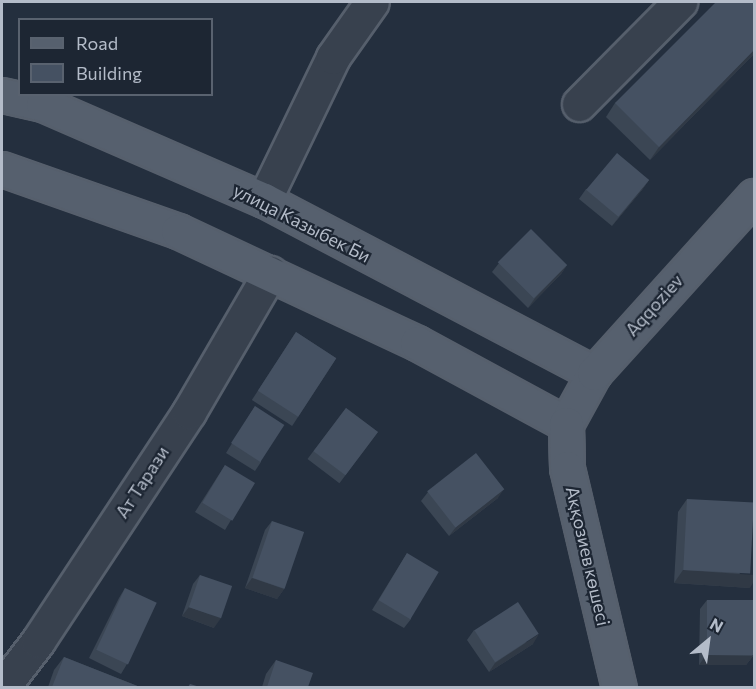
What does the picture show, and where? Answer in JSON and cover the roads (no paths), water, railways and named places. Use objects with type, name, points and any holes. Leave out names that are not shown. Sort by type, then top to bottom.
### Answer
[{"type":"main road","name":"улица Казыбек Би","points":[[2,95],[43,104],[264,200],[594,373]]},
{"type":"main road","points":[[2,169],[178,231],[417,343],[566,424]]},
{"type":"main road","name":"Aqqoziev","points":[[566,424],[594,373],[754,196]]},
{"type":"main road","name":"Аққозиев көшесі","points":[[566,424],[567,468],[619,687]]},
{"type":"street","points":[[264,200],[333,57],[372,2]]},
{"type":"street","points":[[579,104],[680,2]]},
{"type":"street","name":"Ат Тарази","points":[[3,685],[38,641],[189,412],[270,273]]}]
